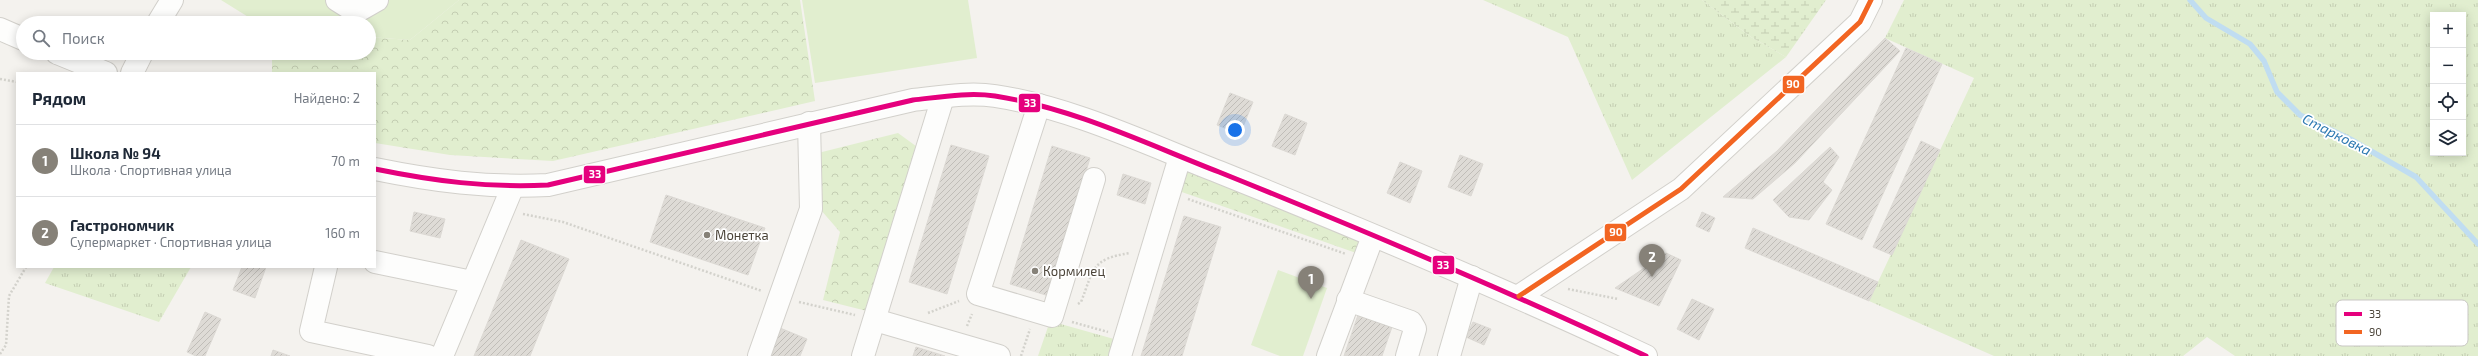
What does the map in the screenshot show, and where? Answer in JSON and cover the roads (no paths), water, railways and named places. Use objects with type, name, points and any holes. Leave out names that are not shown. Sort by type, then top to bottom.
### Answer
[{"type":"street","points":[[162,16],[172,0]]},
{"type":"street","points":[[337,0],[356,12],[377,0]]},
{"type":"street","points":[[1519,296],[1681,189],[1860,22],[1871,0]]},
{"type":"street","points":[[0,29],[16,36]]},
{"type":"street","points":[[75,60],[104,72]]},
{"type":"street","points":[[132,72],[138,60]]},
{"type":"street","points":[[376,169],[465,185],[548,185],[913,100],[943,97],[992,96],[1039,105],[1114,131],[1180,157],[1519,296],[1646,356]]},
{"type":"street","points":[[864,356],[943,97]]},
{"type":"street","points":[[1039,105],[978,294],[1044,314],[1094,179]]},
{"type":"street","points":[[759,356],[811,209],[809,123]]},
{"type":"street","points":[[1123,346],[1180,157]]},
{"type":"street","points":[[442,356],[513,186]]},
{"type":"street","points":[[1328,356],[1373,236]]},
{"type":"street","points":[[376,262],[472,282]]},
{"type":"street","points":[[326,268],[310,331],[428,356]]},
{"type":"street","points":[[1449,356],[1472,276]]},
{"type":"street","points":[[1348,300],[1410,322],[1414,329],[1407,356]]},
{"type":"street","points":[[875,320],[999,356]]},
{"type":"waterway","name":"Старковка","points":[[2190,0],[2206,18],[2250,44],[2264,61],[2277,92],[2300,115],[2350,139],[2416,177],[2478,244]]},
{"type":"place","name":"Монетка","points":[[707,235]]},
{"type":"place","name":"Кормилец","points":[[1035,271]]},
{"type":"place","name":"Гастрономчик","points":[[1652,277]]},
{"type":"place","name":"Школа № 94","points":[[1311,299]]}]
